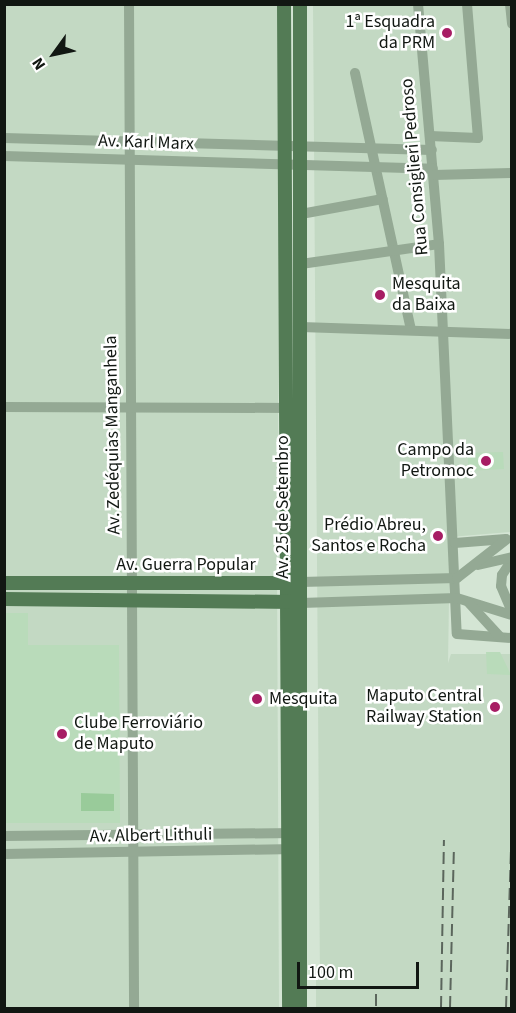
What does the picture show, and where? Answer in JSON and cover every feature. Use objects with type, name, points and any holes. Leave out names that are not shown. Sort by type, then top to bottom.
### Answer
[{"type":"main road","points":[[284,4],[285,147]]},
{"type":"main road","name":"Av. 25 de Setembro","points":[[292,833],[301,603],[300,4]]},
{"type":"main road","name":"Av. 25 de Setembro","points":[[285,147],[287,602],[292,833],[300,1008]]},
{"type":"main road","name":"Av. Guerra Popular","points":[[4,583],[301,582]]},
{"type":"main road","name":"Av. Guerra Popular","points":[[4,599],[301,603]]},
{"type":"main road","name":"Av. 25 de Setembro","points":[[289,1008],[293,849]]},
{"type":"street","name":"Av. Zedéquias Manganhela","points":[[129,4],[129,409],[133,599],[134,1008]]},
{"type":"street","name":"Rua Consiglieri Pedroso","points":[[418,4],[439,244],[457,578],[457,634],[500,638]]},
{"type":"street","points":[[430,136],[478,138],[466,4]]},
{"type":"street","points":[[510,4],[512,24]]},
{"type":"street","points":[[355,73],[411,329]]},
{"type":"street","name":"Av. Karl Marx","points":[[4,138],[432,150]]},
{"type":"street","name":"Av. Karl Marx","points":[[4,156],[512,173]]},
{"type":"street","points":[[301,214],[383,199]]},
{"type":"street","points":[[301,264],[439,244]]},
{"type":"street","points":[[301,327],[512,334]]},
{"type":"street","points":[[4,407],[301,408]]},
{"type":"street","points":[[455,543],[509,539]]},
{"type":"street","points":[[457,578],[509,539]]},
{"type":"street","points":[[471,567],[512,559]]},
{"type":"street","points":[[512,559],[501,586],[512,614]]},
{"type":"street","name":"Av. Guerra Popular","points":[[301,582],[457,578]]},
{"type":"street","name":"Av. Guerra Popular","points":[[301,603],[457,598],[512,614]]},
{"type":"street","name":"Av. Guerra Popular","points":[[469,603],[500,638]]},
{"type":"street","points":[[500,638],[512,638]]},
{"type":"street","name":"Av. Albert Lithuli","points":[[4,836],[292,833]]},
{"type":"street","name":"Av. Albert Lithuli","points":[[4,854],[293,849]]},
{"type":"shaded area","points":[[5,5],[281,5],[277,568],[279,1008],[5,1008]]},
{"type":"shaded area","points":[[313,5],[511,5],[511,532],[450,537],[448,663],[451,654],[511,654],[511,1008],[316,1008],[316,980],[320,980]]},
{"type":"shaded area","name":"Campo da Petromoc","points":[[503,452],[504,469],[468,471],[468,453]]},
{"type":"shaded area","name":"Clube Ferroviário de Maputo","points":[[5,613],[28,613],[28,645],[119,645],[120,823],[5,823]]},
{"type":"shaded area","points":[[486,652],[500,652],[511,675],[487,674]]},
{"type":"shaded area","points":[[81,793],[114,794],[114,811],[81,811]]},
{"type":"railway","points":[[506,1008],[512,818]]},
{"type":"railway","points":[[441,1008],[444,840]]},
{"type":"railway","points":[[450,1008],[454,848]]},
{"type":"railway","points":[[376,994],[376,1008]]},
{"type":"place","name":"1ª Esquadra da PRM","points":[[447,33]]},
{"type":"place","name":"Mesquita da Baixa","points":[[380,295]]},
{"type":"place","name":"Campo da Petromoc","points":[[486,461]]},
{"type":"place","name":"Prédio Abreu, Santos e Rocha","points":[[438,536]]},
{"type":"place","name":"Mesquita","points":[[257,699]]},
{"type":"place","name":"Maputo Central Railway Station","points":[[495,707]]},
{"type":"place","name":"Clube Ferroviário de Maputo","points":[[62,734]]}]
